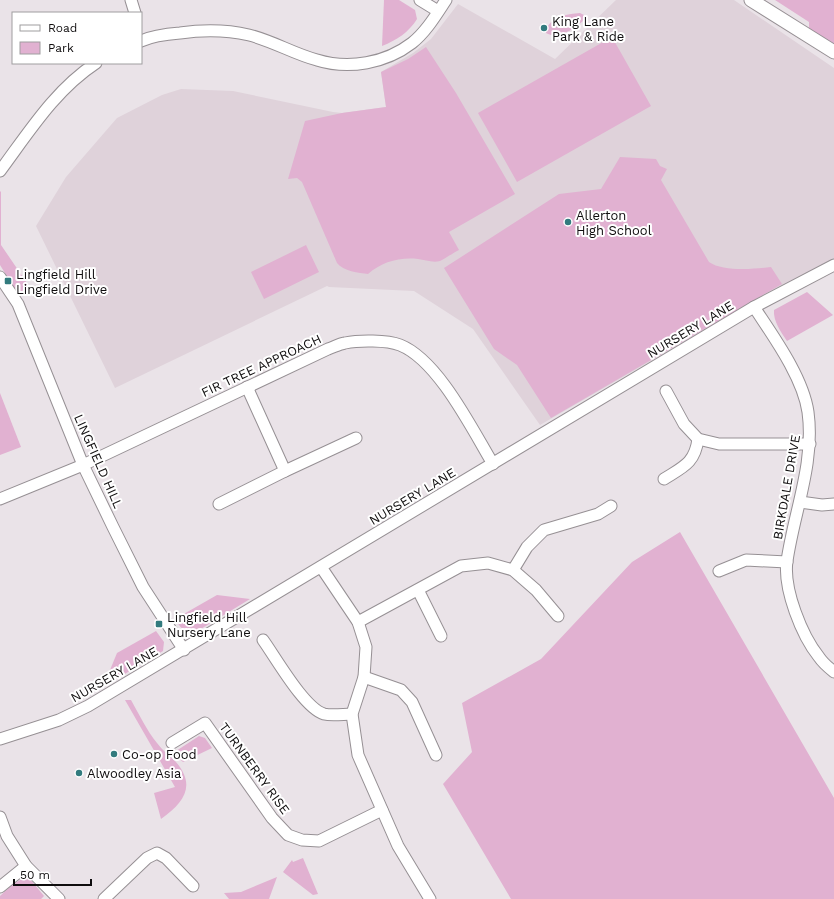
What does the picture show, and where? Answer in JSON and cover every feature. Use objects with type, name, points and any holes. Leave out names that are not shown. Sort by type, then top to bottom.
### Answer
[{"type":"street","points":[[131,0],[135,12]]},
{"type":"street","points":[[420,0],[438,11]]},
{"type":"street","points":[[142,37],[194,31],[214,31],[248,35],[317,60],[351,65],[379,60],[412,43],[422,33],[446,0]]},
{"type":"street","points":[[751,0],[834,52]]},
{"type":"street","points":[[0,171],[51,102],[73,80],[95,64]]},
{"type":"street","name":"NURSERY LANE","points":[[0,739],[59,720],[88,706],[184,650],[754,307],[834,265]]},
{"type":"street","name":"LINGFIELD HILL","points":[[0,278],[18,304],[83,465],[143,587],[184,650]]},
{"type":"street","name":"BIRKDALE DRIVE","points":[[754,307],[790,364],[808,410],[810,444],[800,502],[787,562],[787,581],[790,598],[805,634],[819,657],[834,672]]},
{"type":"street","name":"FIR TREE APPROACH","points":[[0,499],[83,465],[328,349],[346,342],[382,341],[400,345],[417,356],[431,368],[453,398],[493,464]]},
{"type":"street","points":[[247,387],[286,471]]},
{"type":"street","points":[[666,391],[684,424],[698,439],[719,444],[810,444]]},
{"type":"street","points":[[219,504],[356,438]]},
{"type":"street","points":[[664,479],[688,464],[696,450],[698,439]]},
{"type":"street","points":[[800,502],[834,504]]},
{"type":"street","points":[[513,570],[527,547],[544,530],[598,514],[611,506]]},
{"type":"street","points":[[719,571],[746,560],[787,562]]},
{"type":"street","points":[[358,622],[461,566],[488,564],[513,570],[536,590],[558,616]]},
{"type":"street","points":[[321,567],[358,622],[366,647],[364,677],[352,714],[358,754],[398,846],[430,899]]},
{"type":"street","points":[[418,590],[441,636]]},
{"type":"street","points":[[263,640],[302,698],[316,710],[325,714],[352,714]]},
{"type":"street","points":[[364,677],[401,690],[412,702],[436,755]]},
{"type":"street","name":"TURNBERRY RISE","points":[[172,743],[205,723],[272,818],[288,835],[302,840],[319,841],[382,810]]},
{"type":"street","points":[[0,817],[7,836],[26,866],[59,899]]},
{"type":"street","points":[[104,899],[147,858],[157,853],[166,858],[193,886]]},
{"type":"street","points":[[0,887],[26,866]]},
{"type":"shaded area","name":"Allerton High School","points":[[616,0],[734,0],[834,68],[834,259],[751,303],[540,425],[473,329],[414,291],[327,286],[115,388],[36,226],[66,177],[117,118],[162,95],[181,89],[233,91],[342,113],[386,107],[381,72],[413,53],[431,39],[458,4],[555,59]]},
{"type":"green space","points":[[384,0],[399,0],[415,10],[417,19],[402,35],[382,46]]},
{"type":"green space","points":[[775,0],[834,0],[834,45],[809,30],[809,22]]},
{"type":"green space","points":[[580,13],[584,15],[583,21],[566,33],[551,35],[546,33],[550,23],[559,17]]},
{"type":"green space","points":[[612,37],[651,106],[517,182],[478,113]]},
{"type":"green space","points":[[426,47],[456,93],[515,194],[449,232],[459,250],[440,261],[432,262],[418,259],[404,259],[391,261],[379,266],[368,274],[347,270],[337,263],[302,182],[297,178],[288,179],[305,121],[342,113],[386,107],[381,72],[408,59]]},
{"type":"green space","points":[[620,157],[656,159],[660,166],[667,169],[661,180],[709,262],[731,269],[771,267],[782,284],[551,418],[517,365],[494,349],[444,268],[559,194],[601,189]]},
{"type":"green space","points":[[1,191],[1,245],[29,286],[18,294],[0,265]]},
{"type":"green space","points":[[306,245],[319,272],[264,299],[251,272]]},
{"type":"green space","points":[[807,292],[833,315],[787,341],[776,322],[774,310]]},
{"type":"green space","points":[[0,393],[21,447],[0,455]]},
{"type":"green space","points":[[680,532],[834,798],[834,899],[511,899],[443,784],[472,752],[462,703],[541,659],[632,562]]},
{"type":"green space","points":[[217,595],[250,599],[196,632],[186,632],[181,628],[175,619]]},
{"type":"green space","points":[[156,631],[164,642],[163,651],[103,687],[117,653]]},
{"type":"green space","points":[[125,700],[131,700],[146,728],[161,748],[175,761],[182,770],[185,778],[185,793],[181,800],[176,807],[161,819],[154,793],[175,787]]},
{"type":"green space","points":[[199,736],[205,738],[212,748],[183,762],[173,753]]},
{"type":"green space","points":[[303,858],[318,894],[313,895],[283,872],[292,860],[293,862]]},
{"type":"green space","points":[[277,877],[269,899],[229,899],[224,893],[241,892]]},
{"type":"green space","points":[[26,878],[30,879],[44,896],[41,899],[0,899],[0,896],[12,885]]},
{"type":"place","name":"King Lane Park & Ride","points":[[544,28]]},
{"type":"place","name":"Allerton High School","points":[[568,222]]},
{"type":"place","name":"Lingfield Hill Lingfield Drive","points":[[8,281]]},
{"type":"place","name":"Lingfield Hill Nursery Lane","points":[[159,624]]},
{"type":"place","name":"Co-op Food","points":[[114,754]]},
{"type":"place","name":"Alwoodley Asia","points":[[79,773]]}]
